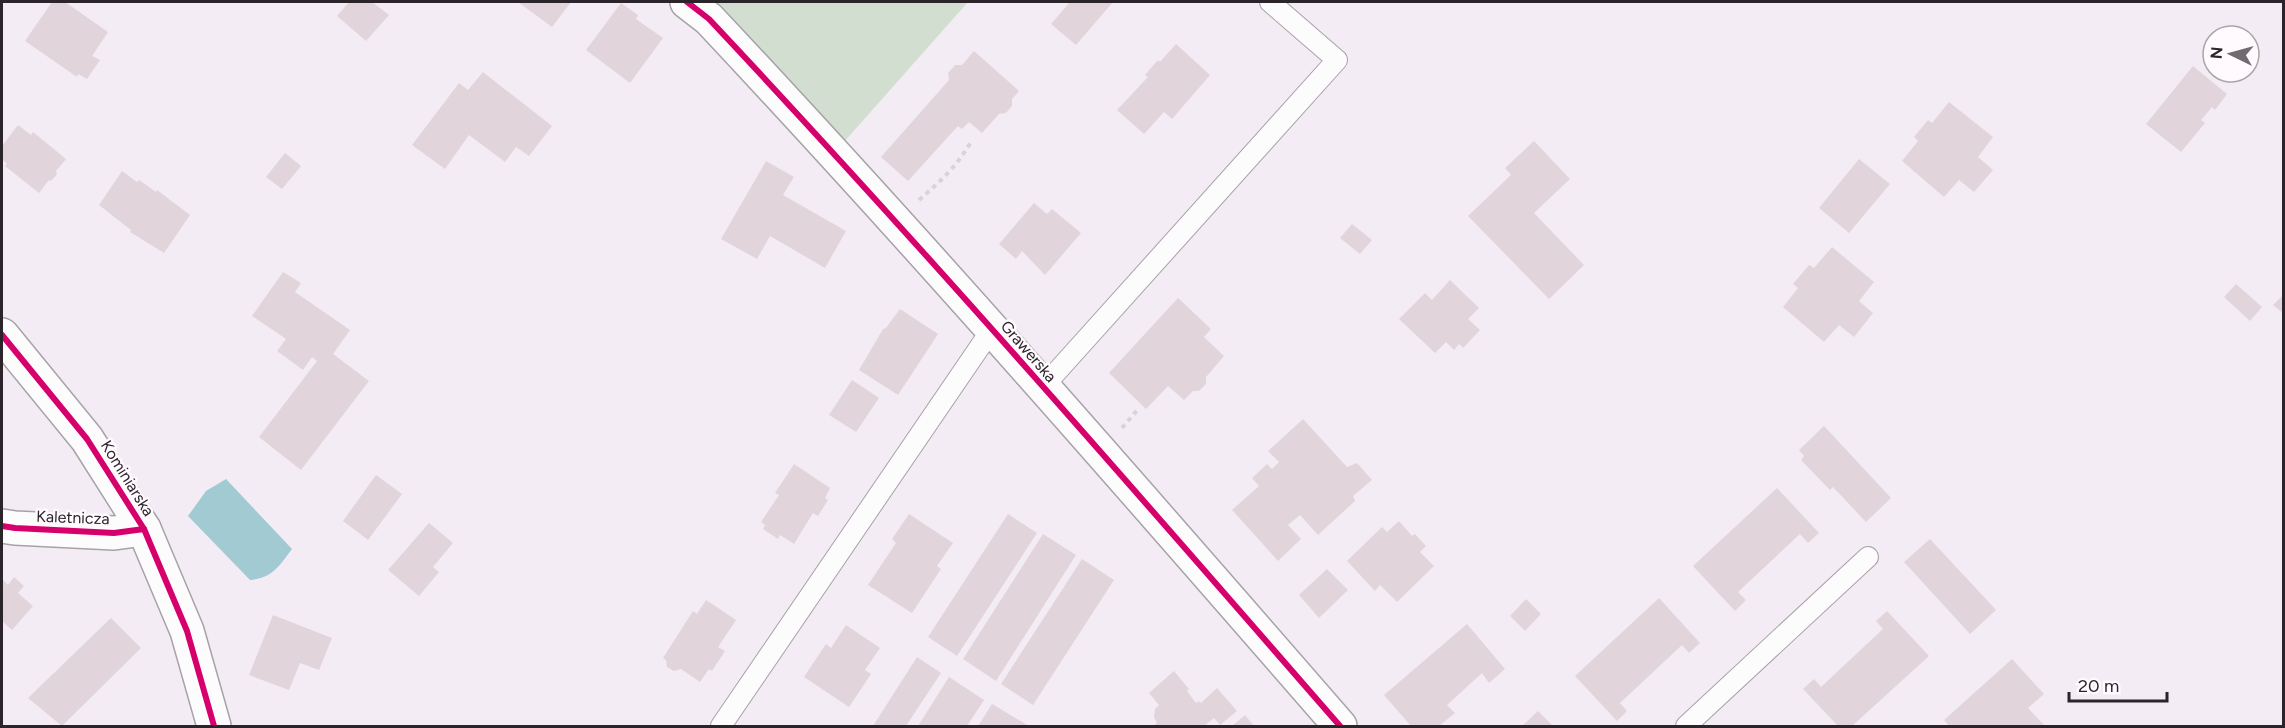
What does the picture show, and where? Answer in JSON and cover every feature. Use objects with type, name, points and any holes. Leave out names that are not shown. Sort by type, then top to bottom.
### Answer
[{"type":"street","name":"Grawerska","points":[[687,2],[709,19],[896,220],[1340,726]]},
{"type":"street","name":"Kominiarska","points":[[2,335],[87,439],[144,529],[187,631],[214,726]]},
{"type":"street","name":"Kaletnicza","points":[[2,526],[114,533],[144,529]]},
{"type":"lane","points":[[1043,387],[1337,60],[1270,2]]},
{"type":"lane","points":[[721,726],[992,329]]},
{"type":"lane","points":[[1686,726],[1868,556]]},
{"type":"path","points":[[912,206],[949,172],[972,140]]},
{"type":"path","points":[[1120,429],[1139,408]]},
{"type":"green space","points":[[713,2],[968,2],[844,142],[739,26]]},
{"type":"water","points":[[226,479],[292,549],[275,570],[264,577],[250,580],[188,516],[206,491]]},
{"type":"building","points":[[52,2],[65,2],[108,32],[92,56],[100,60],[87,79],[78,74],[77,77],[25,41]]},
{"type":"building","points":[[349,2],[372,2],[389,15],[366,41],[337,16]]},
{"type":"building","points":[[518,2],[571,2],[552,27]]},
{"type":"building","points":[[1070,2],[1113,2],[1076,45],[1051,24]]},
{"type":"building","points":[[621,3],[638,15],[636,19],[663,38],[630,83],[586,50]]},
{"type":"building","points":[[1176,44],[1210,75],[1172,119],[1164,112],[1144,134],[1117,110],[1148,77],[1145,75],[1158,60],[1160,62]]},
{"type":"building","points":[[974,51],[1019,91],[1012,99],[1012,106],[1006,113],[999,114],[982,133],[969,122],[962,129],[958,126],[908,181],[881,157],[949,80],[948,73],[955,65],[962,65]]},
{"type":"building","points":[[2193,66],[2201,73],[2201,84],[2215,84],[2227,94],[2215,110],[2212,107],[2201,120],[2205,123],[2181,152],[2146,124]]},
{"type":"building","points":[[483,72],[552,126],[529,156],[516,147],[505,162],[469,135],[445,169],[412,145],[459,83],[468,90]]},
{"type":"building","points":[[1949,102],[1993,137],[1978,157],[1993,170],[1974,192],[1959,180],[1944,197],[1902,161],[1918,141],[1914,137],[1928,120],[1932,123]]},
{"type":"building","points":[[18,125],[31,135],[33,132],[66,159],[56,171],[57,174],[39,193],[5,166],[7,164],[2,159],[2,146]]},
{"type":"building","points":[[1534,141],[1570,179],[1534,213],[1584,265],[1549,299],[1468,216],[1511,175],[1505,168]]},
{"type":"building","points":[[285,153],[301,166],[282,189],[266,177]]},
{"type":"building","points":[[1859,159],[1890,184],[1849,233],[1819,208]]},
{"type":"building","points":[[766,161],[794,177],[783,195],[846,231],[825,268],[770,236],[757,259],[721,239]]},
{"type":"building","points":[[122,171],[137,182],[139,180],[156,192],[157,190],[190,215],[164,253],[130,232],[131,230],[99,205]]},
{"type":"building","points":[[1034,203],[1047,214],[1052,209],[1081,233],[1045,275],[1022,251],[1016,259],[999,244]]},
{"type":"building","points":[[1352,224],[1372,240],[1360,254],[1340,238]]},
{"type":"building","points":[[1832,247],[1874,282],[1859,301],[1873,313],[1854,337],[1839,325],[1824,342],[1783,307],[1798,288],[1793,284],[1809,265],[1814,268]]},
{"type":"building","points":[[283,272],[301,283],[295,292],[350,330],[333,354],[369,381],[301,470],[259,437],[317,361],[312,357],[303,370],[277,351],[286,339],[252,316]]},
{"type":"building","points":[[1450,280],[1479,308],[1468,319],[1480,330],[1463,348],[1459,344],[1454,350],[1446,342],[1435,353],[1399,319],[1425,293],[1432,300]]},
{"type":"building","points":[[2236,284],[2262,307],[2250,321],[2224,297]]},
{"type":"building","points":[[2284,294],[2284,314],[2273,305]]},
{"type":"building","points":[[1178,298],[1211,329],[1204,337],[1224,356],[1206,377],[1206,384],[1199,391],[1193,391],[1184,400],[1168,386],[1146,409],[1109,373]]},
{"type":"building","points":[[900,309],[938,334],[898,395],[859,370],[883,329]]},
{"type":"building","points":[[852,380],[879,398],[856,432],[829,415]]},
{"type":"building","points":[[1303,419],[1347,467],[1357,463],[1372,480],[1353,496],[1355,501],[1318,535],[1300,515],[1288,525],[1301,539],[1278,561],[1232,510],[1259,486],[1252,478],[1267,464],[1272,469],[1279,462],[1268,451]]},
{"type":"building","points":[[1824,426],[1891,498],[1866,522],[1833,487],[1830,490],[1801,460],[1804,456],[1799,450]]},
{"type":"building","points":[[794,464],[830,488],[825,498],[828,500],[818,516],[813,513],[794,544],[780,535],[778,539],[763,529],[765,525],[761,522],[779,495],[775,493]]},
{"type":"building","points":[[376,475],[402,494],[368,540],[343,521]]},
{"type":"building","points":[[1777,488],[1819,533],[1808,543],[1800,534],[1738,592],[1746,600],[1735,611],[1693,566]]},
{"type":"building","points":[[909,514],[953,543],[937,566],[941,569],[912,613],[868,585],[896,543],[892,539]]},
{"type":"building","points":[[1008,514],[1037,533],[957,656],[928,637]]},
{"type":"building","points":[[1399,521],[1412,536],[1415,534],[1426,546],[1420,552],[1434,566],[1397,602],[1380,585],[1375,591],[1347,561],[1382,527],[1387,532]]},
{"type":"building","points":[[429,523],[453,543],[433,567],[439,572],[419,596],[388,570]]},
{"type":"building","points":[[1043,534],[1076,555],[996,681],[963,659]]},
{"type":"building","points":[[1930,539],[1996,610],[1970,634],[1904,562]]},
{"type":"building","points":[[1082,559],[1114,580],[1033,705],[1001,684]]},
{"type":"building","points":[[1327,569],[1348,590],[1319,618],[1299,595]]},
{"type":"building","points":[[14,577],[24,586],[18,593],[33,606],[12,630],[2,621],[2,579],[8,585]]},
{"type":"building","points":[[1659,598],[1700,643],[1689,653],[1682,645],[1620,703],[1627,711],[1617,721],[1575,676]]},
{"type":"building","points":[[1526,599],[1541,614],[1525,631],[1510,616]]},
{"type":"building","points":[[706,600],[736,620],[718,647],[725,651],[712,671],[709,669],[700,682],[681,669],[674,671],[667,667],[666,660],[663,658],[693,611],[697,614]]},
{"type":"building","points":[[1887,611],[1929,656],[1852,726],[1838,726],[1803,689],[1814,679],[1821,687],[1883,629],[1876,621]]},
{"type":"building","points":[[273,615],[332,638],[319,670],[300,663],[289,690],[249,675]]},
{"type":"building","points":[[111,618],[141,648],[62,726],[28,698]]},
{"type":"building","points":[[1467,624],[1505,669],[1489,683],[1482,673],[1447,705],[1455,713],[1439,726],[1411,726],[1384,695]]},
{"type":"building","points":[[846,625],[880,648],[865,670],[871,674],[849,707],[804,677],[826,644],[831,648]]},
{"type":"building","points":[[917,657],[941,673],[906,726],[873,726]]},
{"type":"building","points":[[2012,659],[2044,694],[2028,708],[2045,726],[1949,726],[1944,720]]},
{"type":"building","points":[[1174,671],[1189,689],[1187,691],[1196,703],[1199,701],[1201,703],[1217,688],[1237,711],[1220,725],[1214,718],[1204,726],[1153,726],[1157,723],[1154,717],[1155,709],[1159,705],[1149,693]]},
{"type":"building","points":[[949,677],[984,700],[967,726],[918,726]]},
{"type":"building","points":[[992,704],[1029,726],[978,726]]},
{"type":"building","points":[[1538,711],[1553,726],[1522,726]]},
{"type":"building","points":[[1245,715],[1254,726],[1232,726]]},
{"type":"cycle path","points":[[687,2],[709,19],[949,281],[1340,726]]},
{"type":"cycle path","points":[[2,335],[87,439],[144,529],[187,631],[214,726]]},
{"type":"cycle path","points":[[2,526],[114,533],[144,529]]}]
